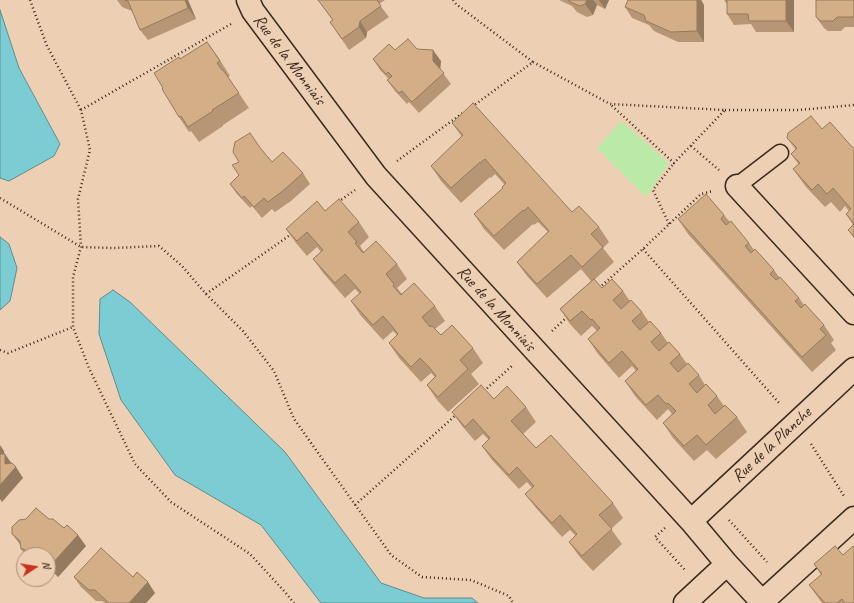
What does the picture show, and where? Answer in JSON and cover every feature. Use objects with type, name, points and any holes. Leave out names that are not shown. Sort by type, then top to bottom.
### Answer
[{"type":"street","name":"Rue de la Monniais","points":[[250,6],[376,176],[763,602]]},
{"type":"street","points":[[737,186],[854,313]]},
{"type":"street","name":"Rue de la Planche","points":[[686,516],[797,422],[854,369]]},
{"type":"street","points":[[763,602],[850,508]]},
{"type":"street","points":[[685,603],[727,564]]},
{"type":"lane","points":[[737,186],[780,153]]},
{"type":"path","points":[[30,0],[47,46],[81,110],[90,150],[78,199],[81,247],[73,277],[73,327],[89,368],[135,464],[171,502],[250,554],[294,603]]},
{"type":"path","points":[[453,0],[456,4],[533,62],[610,104],[674,164]]},
{"type":"path","points":[[81,110],[250,6]]},
{"type":"path","points":[[337,203],[533,62]]},
{"type":"path","points":[[610,104],[725,110],[799,110],[854,106]]},
{"type":"path","points":[[670,224],[653,190],[674,164],[725,110]]},
{"type":"path","points":[[691,146],[737,186]]},
{"type":"path","points":[[596,291],[701,194],[737,186]]},
{"type":"path","points":[[0,198],[81,247],[114,248],[159,246],[182,266],[206,294],[243,331],[274,371],[294,419],[391,555],[422,577],[471,580],[509,596],[513,603]]},
{"type":"path","points":[[206,294],[298,230]]},
{"type":"path","points":[[643,249],[797,422],[850,508]]},
{"type":"path","points":[[479,395],[567,317]]},
{"type":"path","points":[[0,350],[8,353],[73,327]]},
{"type":"path","points":[[355,505],[461,411]]},
{"type":"path","points":[[686,516],[655,537],[702,587]]},
{"type":"green space","points":[[621,121],[669,163],[646,197],[597,148]]},
{"type":"water","points":[[0,10],[19,68],[60,144],[54,156],[9,181],[0,178]]},
{"type":"water","points":[[0,237],[9,244],[17,268],[10,301],[0,310]]},
{"type":"water","points":[[113,290],[130,302],[285,452],[381,583],[424,598],[472,598],[478,603],[321,603],[261,525],[175,475],[121,400],[99,334],[100,299]]},
{"type":"building","points":[[125,0],[185,0],[188,8],[140,30],[128,1]]},
{"type":"building","points":[[318,0],[377,0],[381,6],[360,21],[359,27],[342,39],[330,22],[333,20]]},
{"type":"building","points":[[569,0],[587,0],[585,4],[580,6],[570,2]]},
{"type":"building","points":[[628,0],[697,0],[697,31],[671,32],[646,21],[644,15],[625,7]]},
{"type":"building","points":[[727,0],[786,0],[786,21],[749,21],[748,14],[727,14]]},
{"type":"building","points":[[816,0],[854,0],[854,17],[837,17],[833,21],[821,21],[816,17]]},
{"type":"building","points":[[408,39],[417,49],[433,50],[433,61],[444,73],[412,102],[402,91],[399,93],[387,80],[392,76],[388,72],[386,74],[373,59],[389,44],[395,50]]},
{"type":"building","points":[[207,42],[220,61],[217,63],[239,93],[188,127],[181,116],[179,117],[154,73]]},
{"type":"building","points":[[473,103],[572,212],[579,206],[599,227],[591,234],[603,247],[582,267],[571,255],[537,284],[517,262],[549,231],[528,207],[494,236],[474,214],[503,188],[502,187],[506,183],[485,159],[451,188],[431,166],[463,135],[452,123]]},
{"type":"building","points":[[811,116],[822,129],[830,122],[854,149],[854,223],[846,214],[851,209],[833,188],[827,194],[818,184],[812,190],[793,169],[800,163],[791,154],[797,148],[787,138],[788,133]]},
{"type":"building","points":[[250,133],[272,162],[283,152],[303,173],[268,202],[264,198],[254,207],[244,196],[242,198],[230,184],[239,175],[232,165],[239,162],[233,152],[235,142]]},
{"type":"building","points":[[706,194],[724,215],[721,219],[726,225],[731,221],[749,243],[745,246],[751,253],[755,249],[774,270],[770,274],[776,280],[780,277],[799,298],[795,301],[801,308],[805,304],[824,325],[820,329],[826,335],[802,357],[678,219]]},
{"type":"building","points":[[339,199],[359,222],[348,232],[357,242],[355,243],[363,253],[376,241],[397,264],[386,274],[394,284],[393,286],[401,295],[414,283],[435,306],[422,317],[430,327],[432,326],[441,335],[452,325],[473,348],[460,360],[468,369],[438,397],[427,385],[436,376],[429,367],[420,358],[411,367],[389,343],[398,334],[383,316],[373,325],[351,301],[361,292],[345,274],[335,283],[313,259],[323,250],[307,232],[297,241],[286,229],[317,201],[325,211]]},
{"type":"building","points":[[854,224],[854,236],[848,230]]},
{"type":"building","points":[[594,279],[602,288],[612,279],[623,291],[613,300],[621,309],[631,300],[642,312],[632,321],[640,330],[650,321],[661,333],[651,342],[659,351],[669,342],[680,354],[670,363],[678,372],[688,363],[699,375],[689,384],[697,393],[706,384],[717,396],[708,405],[715,414],[725,405],[737,417],[706,445],[697,435],[684,446],[663,423],[676,411],[668,403],[666,404],[658,395],[646,405],[625,381],[638,369],[622,351],[609,363],[588,339],[600,328],[592,319],[591,320],[582,311],[570,321],[560,309]]},
{"type":"building","points":[[481,385],[494,399],[507,386],[526,407],[511,421],[536,448],[551,435],[613,503],[599,515],[612,529],[582,556],[569,542],[577,534],[560,515],[552,523],[525,494],[534,486],[517,467],[509,475],[482,446],[490,438],[473,419],[465,427],[452,412]]},
{"type":"building","points":[[0,454],[5,454],[5,464],[12,463],[16,467],[0,485]]},
{"type":"building","points":[[36,508],[49,519],[53,519],[64,528],[67,525],[78,535],[56,559],[56,547],[21,547],[20,541],[12,534],[12,527],[19,520],[26,519]]},
{"type":"building","points":[[835,546],[843,555],[853,546],[854,547],[854,603],[845,603],[842,599],[837,603],[825,603],[809,585],[822,574],[814,564]]},
{"type":"building","points":[[101,548],[133,577],[137,572],[148,582],[129,603],[109,603],[95,590],[89,590],[74,577]]}]
